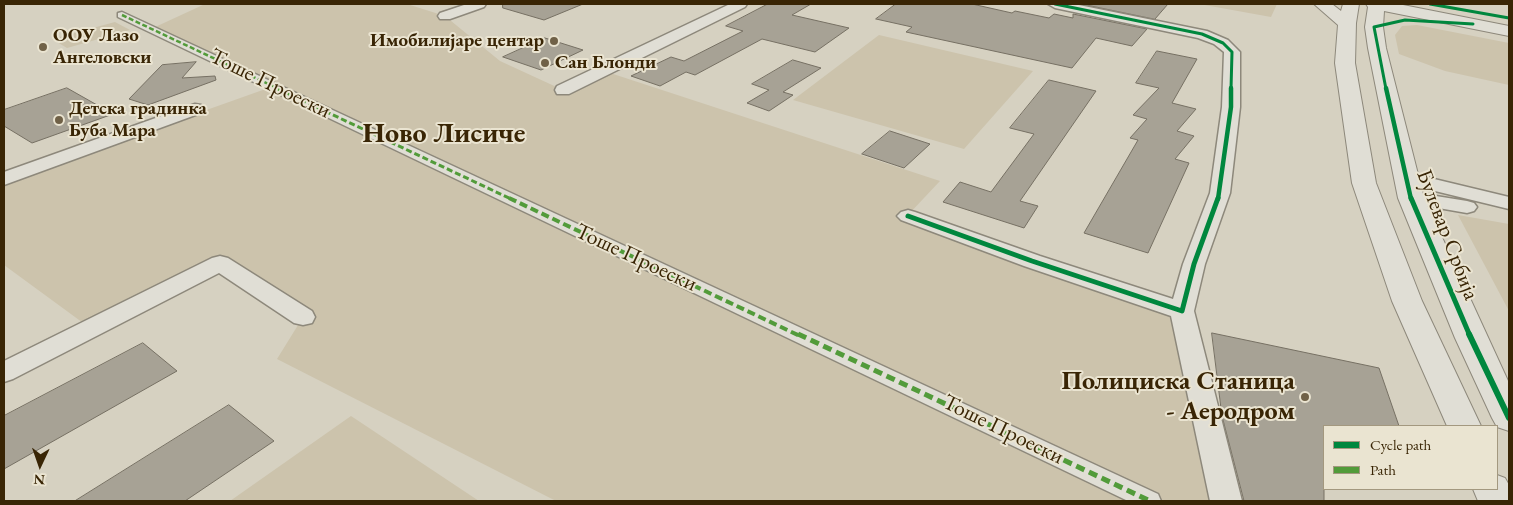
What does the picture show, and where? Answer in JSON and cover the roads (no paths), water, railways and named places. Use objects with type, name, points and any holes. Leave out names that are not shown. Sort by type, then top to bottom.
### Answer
[{"type":"street","points":[[445,16],[478,4]]},
{"type":"street","points":[[563,90],[739,4]]},
{"type":"street","points":[[1056,4],[1202,34],[1220,41],[1228,46],[1232,52],[1231,107],[1220,193],[1194,264],[1182,311],[1226,501]]},
{"type":"street","points":[[1322,4],[1347,23]]},
{"type":"street","points":[[1351,4],[1347,23],[1346,63],[1364,184],[1407,302],[1464,425]]},
{"type":"street","points":[[1376,4],[1474,18]]},
{"type":"street","name":"Булевар Србија","points":[[1376,4],[1375,38],[1408,188],[1470,338],[1509,418]]},
{"type":"street","points":[[1430,4],[1509,31]]},
{"type":"street","points":[[1446,4],[1474,18]]},
{"type":"street","name":"Тоше Проески","points":[[122,15],[1150,501]]},
{"type":"street","points":[[1375,38],[1392,22],[1417,19],[1509,18]]},
{"type":"street","points":[[4,179],[195,109]]},
{"type":"street","points":[[1408,188],[1509,203]]},
{"type":"street","points":[[1408,188],[1466,206],[1509,216]]},
{"type":"street","points":[[908,216],[1032,261],[1182,311]]},
{"type":"street","points":[[4,372],[220,263],[303,317]]},
{"type":"place","name":"Имобилијаре центар","points":[[554,41]]},
{"type":"place","name":"ООУ Лазо Ангеловски","points":[[43,47]]},
{"type":"place","name":"Сан Блонди","points":[[545,63]]},
{"type":"place","name":"Детска градинка Буба Мара","points":[[59,120]]},
{"type":"place","name":"Полициска Станица - Аеродром","points":[[1305,397]]},
{"type":"district","name":"Ново Лисиче","points":[[444,134]]}]
